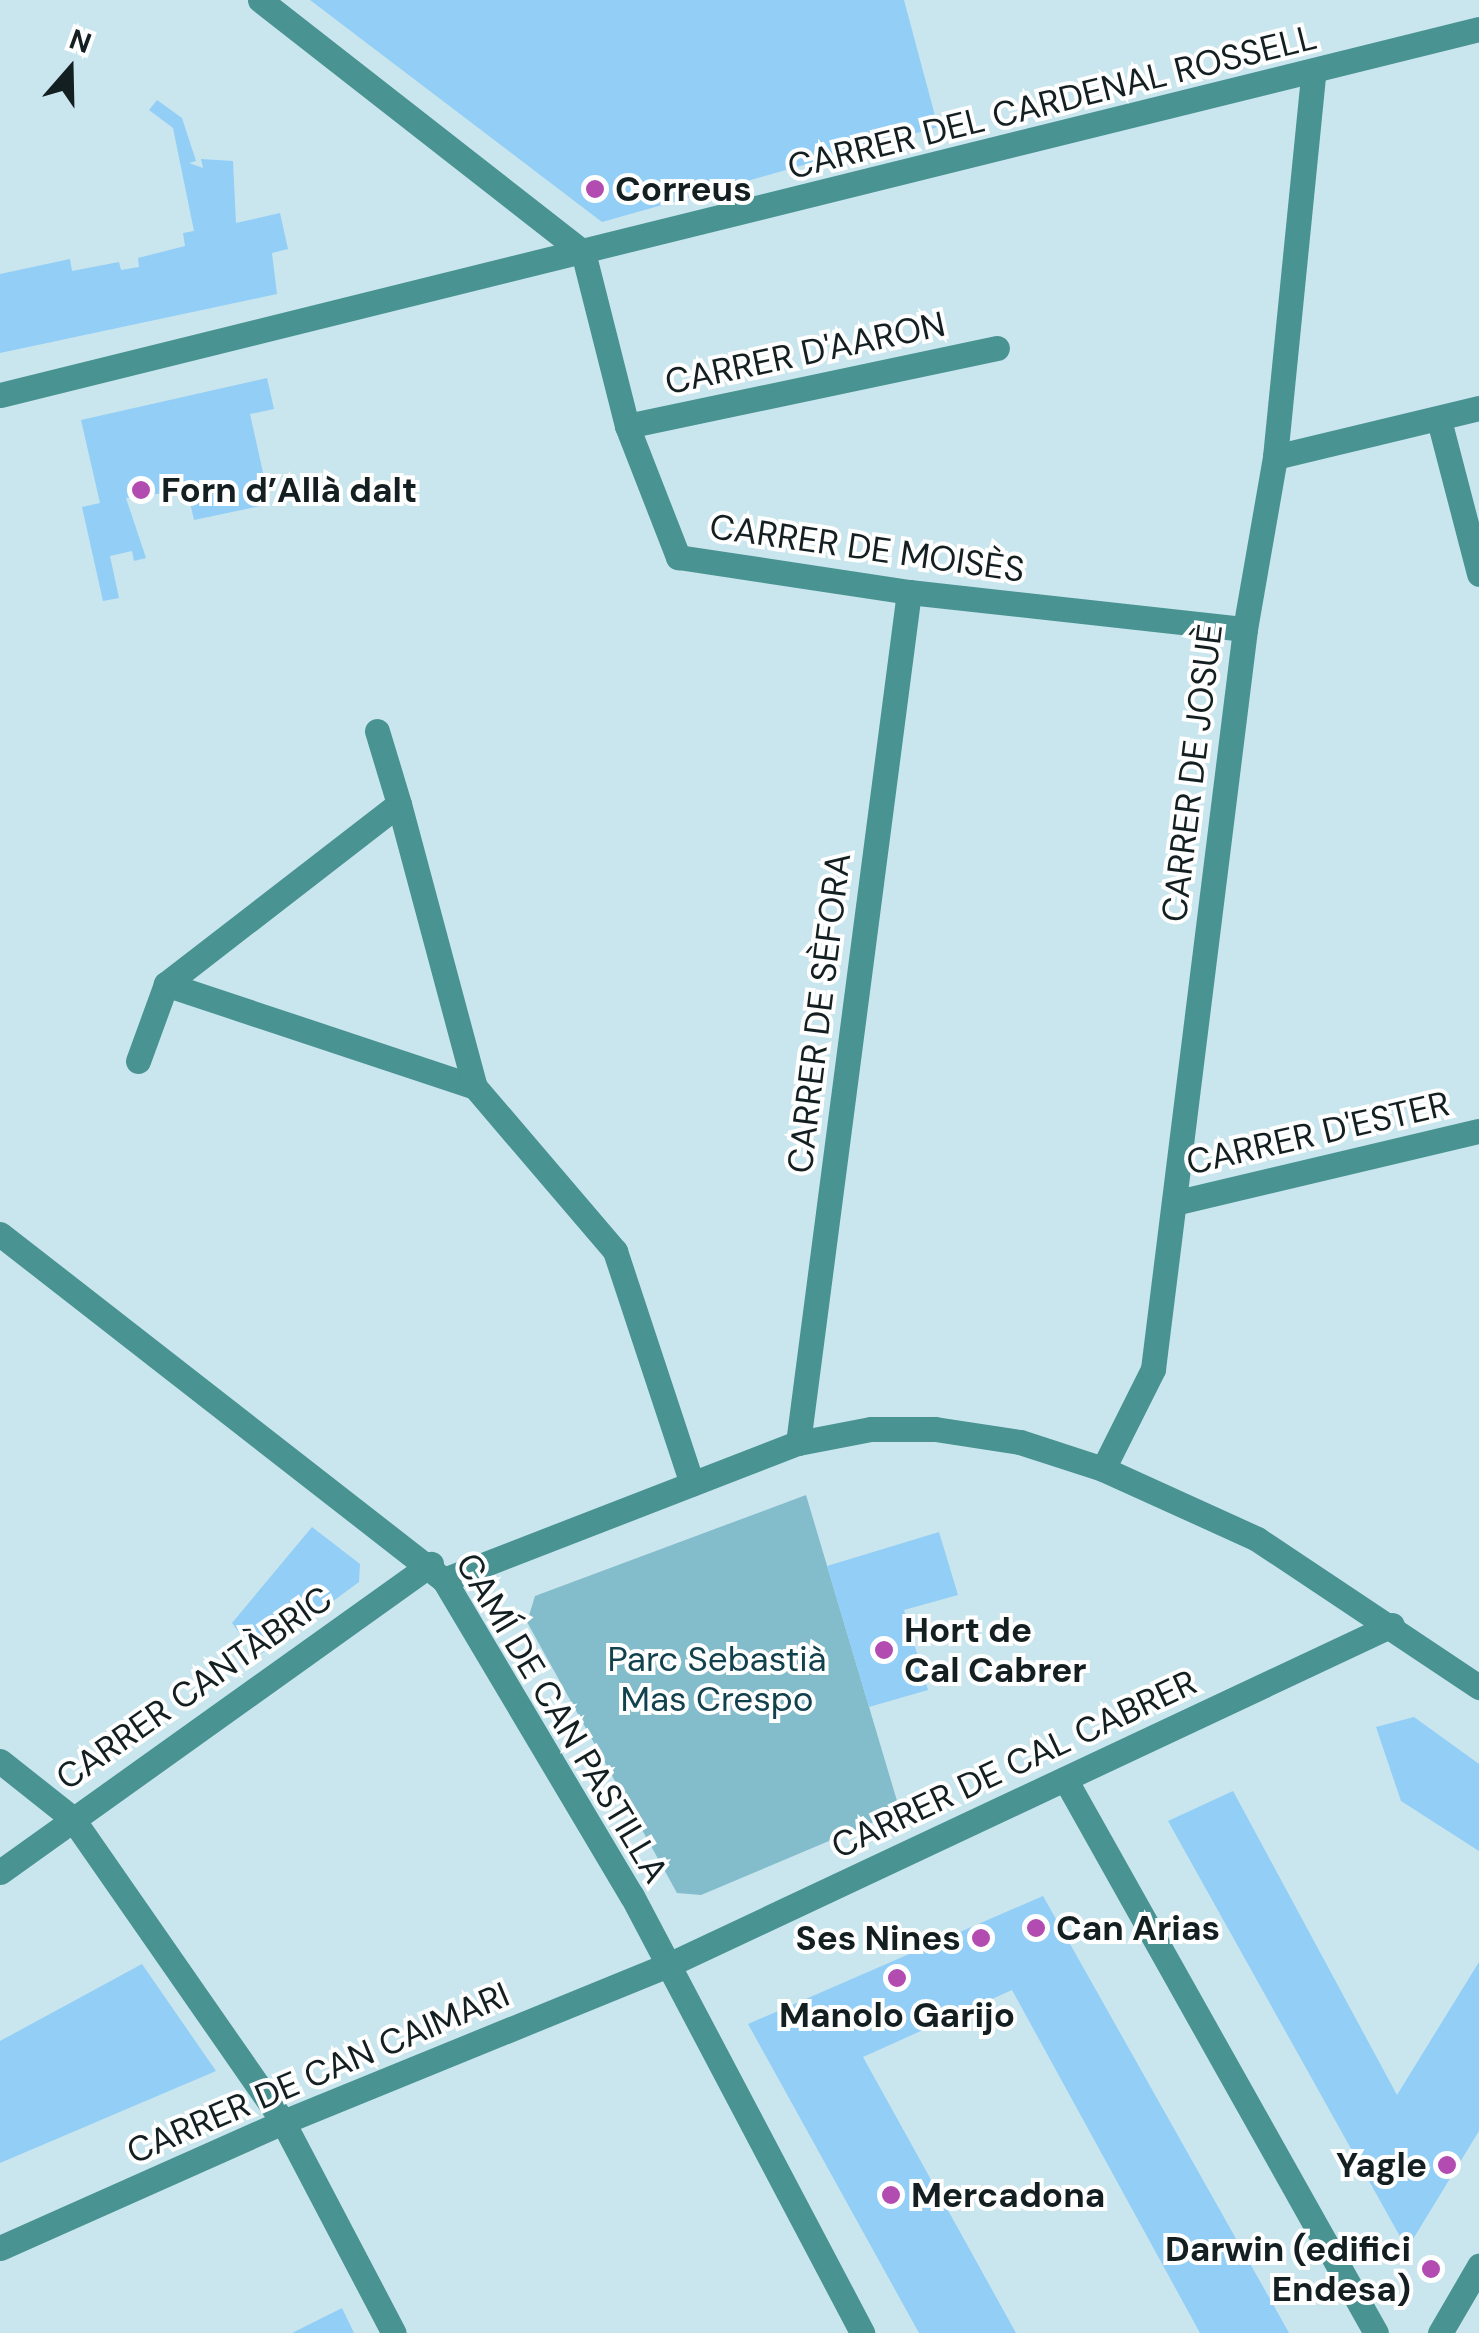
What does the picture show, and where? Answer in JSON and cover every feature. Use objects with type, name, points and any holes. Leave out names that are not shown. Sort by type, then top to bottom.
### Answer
[{"type":"street","points":[[260,0],[583,252]]},
{"type":"street","name":"CARRER DEL CARDENAL ROSSELL","points":[[0,394],[1313,75],[1479,29]]},
{"type":"street","name":"CARRER DE JOSUÈ","points":[[1104,1469],[1153,1370],[1245,629],[1275,457],[1313,75]]},
{"type":"street","name":"CARRER DE MOISÈS","points":[[583,252],[627,426],[678,557],[909,592],[1245,629]]},
{"type":"street","name":"CARRER D'AARON","points":[[627,426],[998,348]]},
{"type":"street","points":[[1275,457],[1479,408]]},
{"type":"street","points":[[1439,420],[1479,574]]},
{"type":"street","name":"CARRER DE SÈFORA","points":[[798,1444],[909,592]]},
{"type":"street","points":[[377,731],[475,1087],[615,1251],[692,1484]]},
{"type":"street","points":[[138,1061],[166,984],[399,804]]},
{"type":"street","points":[[166,984],[475,1087]]},
{"type":"street","name":"CARRER D'ESTER","points":[[1174,1204],[1479,1132]]},
{"type":"street","name":"CAMÍ DE CAN PASTILLA","points":[[0,1234],[437,1572],[632,1896],[862,2333]]},
{"type":"street","name":"CARRER CANTÀBRIC","points":[[0,1872],[72,1818],[437,1572],[798,1444],[871,1429],[935,1429],[1020,1442],[1104,1469],[1257,1539],[1392,1625],[1479,1687]]},
{"type":"street","name":"CARRER DE CAL CABRER","points":[[666,1966],[1392,1625]]},
{"type":"street","points":[[0,1761],[72,1818],[283,2122],[394,2333]]},
{"type":"street","points":[[1065,1779],[1376,2333]]},
{"type":"street","name":"CARRER DE CAN CAIMARI","points":[[0,2248],[283,2122],[666,1966]]},
{"type":"street","points":[[1440,2333],[1479,2266]]},
{"type":"green space","name":"Parc Sebastià Mas Crespo","points":[[806,1495],[900,1811],[701,1895],[677,1893],[527,1622],[535,1596]]},
{"type":"building","points":[[310,0],[904,0],[938,127],[602,222]]},
{"type":"building","points":[[157,100],[182,118],[196,161],[189,163],[203,168],[201,159],[233,161],[236,223],[280,213],[288,249],[272,253],[277,294],[0,353],[0,274],[70,259],[72,271],[119,262],[121,270],[139,267],[138,258],[185,246],[183,233],[194,231],[173,128],[149,110]]},
{"type":"building","name":"Forn d’Allà dalt","points":[[267,378],[274,409],[250,414],[270,504],[194,520],[187,490],[126,498],[146,558],[134,561],[132,551],[110,556],[119,598],[103,601],[82,507],[100,503],[81,420]]},
{"type":"building","points":[[312,1527],[360,1564],[359,1582],[257,1657],[232,1623]]},
{"type":"building","name":"Hort de Cal Cabrer","points":[[939,1532],[958,1595],[904,1610],[928,1690],[869,1707],[827,1566]]},
{"type":"building","points":[[1414,1717],[1479,1764],[1479,1851],[1401,1801],[1376,1727]]},
{"type":"building","points":[[1233,1791],[1397,2095],[1479,1962],[1479,2131],[1407,2249],[1168,1821]]},
{"type":"building","points":[[1043,1896],[1289,2333],[1200,2333],[1012,1990],[863,2057],[1016,2333],[919,2333],[748,2024]]},
{"type":"building","points":[[142,1964],[216,2071],[0,2163],[0,2041]]},
{"type":"building","points":[[342,2308],[354,2333],[292,2333]]},
{"type":"place","name":"Correus","points":[[595,189]]},
{"type":"place","name":"Forn d’Allà dalt","points":[[141,490]]},
{"type":"place","name":"Hort de Cal Cabrer","points":[[884,1650]]},
{"type":"place","name":"Can Arias","points":[[1036,1928]]},
{"type":"place","name":"Ses Nines","points":[[981,1938]]},
{"type":"place","name":"Manolo Garijo","points":[[897,1978]]},
{"type":"place","name":"Yagle","points":[[1447,2165]]},
{"type":"place","name":"Mercadona","points":[[891,2195]]},
{"type":"place","name":"Darwin (edifici Endesa)","points":[[1431,2269]]}]
